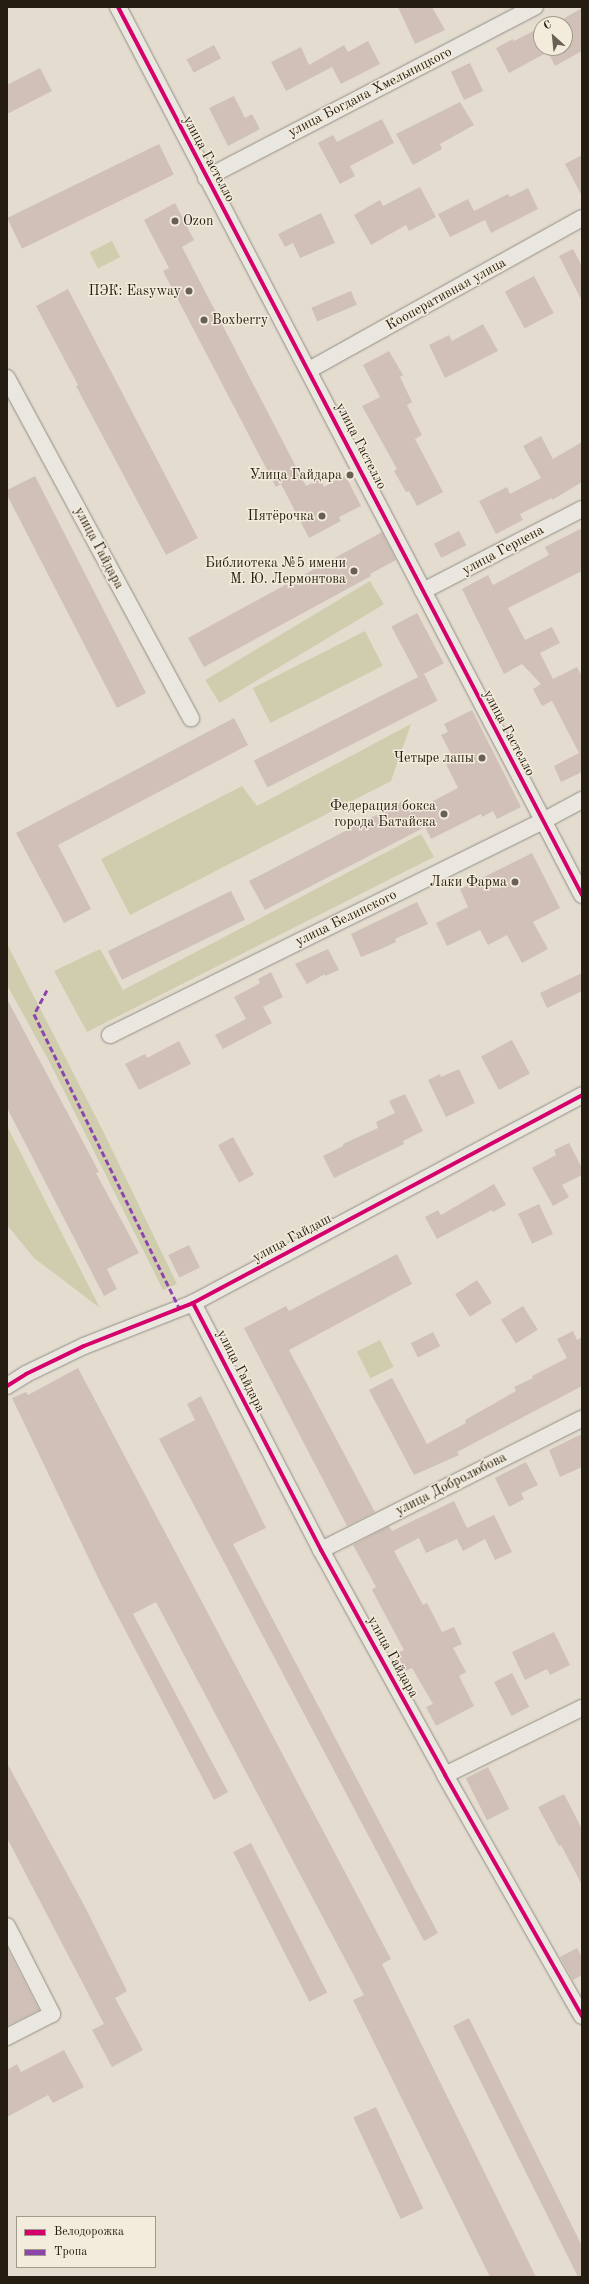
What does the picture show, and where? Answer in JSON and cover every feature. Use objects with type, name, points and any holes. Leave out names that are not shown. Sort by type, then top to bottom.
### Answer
[{"type":"street","name":"улица Гастелло","points":[[118,7],[206,178],[310,370],[423,592],[582,895]]},
{"type":"street","name":"улица Богдана Хмельницкого","points":[[206,178],[535,7]]},
{"type":"street","name":"Кооперативная улица","points":[[310,370],[582,218]]},
{"type":"street","name":"улица Гайдара","points":[[7,378],[191,718]]},
{"type":"street","name":"улица Герцена","points":[[423,592],[582,509]]},
{"type":"street","name":"улица Белинского","points":[[110,1035],[543,821],[582,800]]},
{"type":"street","name":"улица Гайдаш","points":[[7,1386],[78,1348],[193,1303],[582,1095]]},
{"type":"street","name":"улица Гайдара","points":[[193,1303],[321,1550],[445,1775],[580,2009]]},
{"type":"street","name":"улица Добролюбова","points":[[321,1550],[582,1419]]},
{"type":"street","points":[[445,1775],[582,1708]]},
{"type":"street","points":[[7,1926],[52,2014],[7,2037]]},
{"type":"shaded area","points":[[112,241],[120,257],[98,268],[90,252]]},
{"type":"shaded area","points":[[370,581],[384,604],[219,703],[205,680]]},
{"type":"shaded area","points":[[365,631],[383,666],[270,723],[253,688]]},
{"type":"shaded area","points":[[411,724],[391,781],[130,915],[101,859],[242,786],[257,806]]},
{"type":"shaded area","points":[[421,834],[434,857],[87,1032],[54,971],[100,949],[123,990]]},
{"type":"shaded area","points":[[7,944],[103,1131],[177,1284],[163,1290],[50,1063],[7,985]]},
{"type":"shaded area","points":[[7,1126],[100,1308],[34,1258],[7,1225]]},
{"type":"shaded area","points":[[380,1340],[394,1367],[370,1379],[357,1352]]},
{"type":"building","points":[[398,7],[432,7],[445,30],[415,44]]},
{"type":"building","points":[[582,8],[582,51],[573,56],[573,16],[568,16]]},
{"type":"building","points":[[533,31],[533,56],[541,56],[509,73],[496,48],[513,39],[514,41]]},
{"type":"building","points":[[368,41],[380,64],[341,84],[332,67],[286,91],[271,62],[301,47],[309,65],[344,45],[348,52]]},
{"type":"building","points":[[214,45],[221,58],[194,73],[187,60]]},
{"type":"building","points":[[550,56],[573,56],[555,66]]},
{"type":"building","points":[[470,63],[483,91],[464,100],[451,72]]},
{"type":"building","points":[[40,68],[52,91],[7,114],[7,85]]},
{"type":"building","points":[[234,96],[245,118],[252,114],[260,129],[228,146],[209,108]]},
{"type":"building","points":[[460,102],[474,125],[440,144],[442,149],[413,165],[396,134]]},
{"type":"building","points":[[382,119],[394,143],[350,166],[355,176],[340,184],[318,143],[333,135],[337,142]]},
{"type":"building","points":[[159,144],[174,175],[22,249],[7,218]]},
{"type":"building","points":[[582,155],[582,196],[565,164]]},
{"type":"building","points":[[420,187],[436,217],[409,231],[406,225],[371,245],[354,215],[380,200],[383,206]]},
{"type":"building","points":[[528,188],[538,209],[491,233],[485,220],[450,237],[438,214],[468,199],[474,211],[508,194],[510,197]]},
{"type":"building","points":[[175,203],[194,240],[182,247],[306,486],[320,479],[324,487],[345,475],[361,506],[339,517],[341,521],[309,538],[281,484],[276,487],[163,271],[169,268],[144,220]]},
{"type":"building","points":[[321,213],[335,243],[300,258],[293,243],[285,247],[278,234]]},
{"type":"building","points":[[573,249],[582,266],[582,301],[559,256]]},
{"type":"building","points":[[534,276],[554,313],[525,329],[505,291]]},
{"type":"building","points":[[68,289],[198,538],[166,555],[76,386],[78,385],[36,306]]},
{"type":"building","points":[[351,291],[357,305],[317,322],[311,308]]},
{"type":"building","points":[[483,324],[498,351],[445,378],[429,345],[449,335],[452,341]]},
{"type":"building","points":[[389,351],[403,375],[400,377],[412,402],[407,405],[422,435],[415,439],[443,492],[417,506],[409,491],[406,492],[394,471],[397,469],[362,406],[380,397],[363,365]]},
{"type":"building","points":[[541,436],[553,459],[582,442],[582,482],[552,500],[552,498],[520,514],[523,520],[496,534],[479,501],[507,487],[510,494],[541,478],[523,446]]},
{"type":"building","points":[[35,476],[146,693],[117,708],[7,495],[7,490]]},
{"type":"building","points":[[582,528],[582,571],[508,608],[525,640],[552,627],[560,643],[540,653],[553,679],[577,667],[582,676],[582,772],[561,782],[554,766],[579,753],[552,701],[542,706],[533,689],[541,684],[522,664],[504,674],[462,589],[488,575],[493,585],[549,555],[545,547]]},
{"type":"building","points":[[459,531],[466,545],[441,558],[434,544]]},
{"type":"building","points":[[382,532],[396,560],[370,574],[371,576],[204,667],[188,638]]},
{"type":"building","points":[[417,613],[444,663],[418,677],[391,627]]},
{"type":"building","points":[[424,674],[438,701],[267,787],[254,761]]},
{"type":"building","points":[[472,710],[521,807],[497,819],[493,811],[482,817],[481,814],[431,839],[425,827],[265,910],[249,881],[403,801],[410,813],[458,788],[444,760],[452,756],[441,735],[448,732],[444,724]]},
{"type":"building","points":[[234,718],[248,745],[58,845],[91,909],[64,923],[16,833]]},
{"type":"building","points":[[532,853],[560,908],[533,922],[548,949],[522,963],[507,935],[488,945],[480,930],[447,946],[436,923],[468,907],[460,889]]},
{"type":"building","points":[[231,891],[245,920],[122,980],[108,951]]},
{"type":"building","points":[[417,902],[428,924],[395,939],[396,942],[361,957],[351,934]]},
{"type":"building","points":[[328,949],[339,970],[325,976],[325,974],[307,984],[295,964]]},
{"type":"building","points":[[271,972],[283,997],[263,1007],[272,1023],[223,1049],[215,1035],[246,1019],[234,997],[260,983],[258,979]]},
{"type":"building","points":[[582,973],[582,991],[547,1008],[540,993]]},
{"type":"building","points":[[7,999],[99,1172],[96,1173],[139,1253],[107,1269],[117,1289],[104,1296],[7,1108]]},
{"type":"building","points":[[512,1040],[530,1074],[499,1090],[481,1056]]},
{"type":"building","points":[[179,1041],[191,1064],[139,1090],[125,1064],[145,1054],[147,1058]]},
{"type":"building","points":[[459,1069],[475,1103],[446,1117],[428,1080],[440,1074],[441,1077]]},
{"type":"building","points":[[405,1094],[423,1131],[403,1141],[404,1144],[334,1178],[323,1156],[343,1146],[343,1144],[378,1128],[376,1122],[395,1113],[389,1101]]},
{"type":"building","points":[[233,1137],[254,1175],[239,1183],[218,1145]]},
{"type":"building","points":[[569,1143],[582,1168],[582,1175],[562,1185],[569,1197],[553,1206],[532,1168],[556,1155],[554,1150]]},
{"type":"building","points":[[494,1184],[506,1205],[493,1212],[492,1210],[437,1239],[425,1217],[438,1210],[441,1215]]},
{"type":"building","points":[[539,1204],[553,1234],[532,1244],[518,1214]]},
{"type":"building","points":[[189,1245],[200,1267],[179,1278],[168,1255]]},
{"type":"building","points":[[397,1254],[412,1284],[289,1350],[375,1512],[347,1526],[244,1328],[286,1306],[289,1311]]},
{"type":"building","points":[[477,1280],[492,1303],[470,1317],[455,1294]]},
{"type":"building","points":[[523,1306],[538,1330],[516,1344],[501,1320]]},
{"type":"building","points":[[573,1331],[577,1340],[582,1337],[582,1386],[457,1452],[459,1455],[414,1475],[369,1390],[392,1378],[427,1444],[466,1423],[465,1420],[516,1391],[514,1387],[533,1378],[532,1376],[567,1358],[557,1339]]},
{"type":"building","points":[[433,1332],[440,1346],[418,1358],[411,1343]]},
{"type":"building","points":[[78,1368],[391,1959],[382,1964],[536,2277],[490,2277],[353,2000],[364,1995],[156,1602],[133,1614],[228,1792],[214,1800],[102,1586],[12,1398],[26,1392],[28,1395]]},
{"type":"building","points":[[201,1396],[266,1528],[233,1544],[438,1933],[424,1941],[159,1439],[195,1420],[187,1404]]},
{"type":"building","points":[[582,1434],[582,1467],[560,1477],[549,1450]]},
{"type":"building","points":[[526,1462],[538,1485],[521,1493],[524,1499],[509,1507],[495,1478]]},
{"type":"building","points":[[454,1501],[467,1528],[494,1515],[512,1552],[495,1560],[485,1539],[463,1551],[457,1539],[426,1553],[419,1538],[394,1551],[423,1605],[427,1603],[442,1632],[454,1627],[462,1644],[453,1648],[466,1672],[459,1676],[474,1706],[436,1726],[426,1707],[433,1704],[412,1668],[405,1671],[397,1653],[404,1650],[372,1590],[376,1587],[353,1545],[389,1526],[392,1531]]},
{"type":"building","points":[[554,1632],[570,1665],[550,1675],[547,1669],[525,1680],[512,1652]]},
{"type":"building","points":[[512,1673],[529,1707],[511,1716],[494,1682]]},
{"type":"building","points":[[7,1763],[84,1905],[127,1991],[115,1998],[143,2050],[112,2067],[92,2030],[104,2024],[7,1838]]},
{"type":"building","points":[[488,1767],[509,1809],[487,1820],[466,1778]]},
{"type":"building","points":[[564,1794],[582,1829],[582,1885],[561,1845],[559,1846],[538,1807]]},
{"type":"building","points":[[251,1843],[327,1993],[309,2002],[233,1852]]},
{"type":"building","points":[[7,1948],[39,2010],[7,2026]]},
{"type":"building","points":[[577,1948],[582,1957],[582,1975],[573,1980],[560,1957]]},
{"type":"building","points":[[469,2018],[582,2246],[582,2277],[578,2277],[453,2026]]},
{"type":"building","points":[[64,2050],[84,2087],[53,2103],[48,2095],[7,2117],[7,2070],[17,2064],[21,2072]]},
{"type":"building","points":[[376,2107],[423,2209],[401,2219],[353,2118]]},
{"type":"marked path","points":[[47,990],[34,1014],[179,1308]]},
{"type":"cycle path","points":[[118,7],[582,895]]},
{"type":"cycle path","points":[[7,1386],[26,1374],[84,1346],[193,1303],[582,1095]]},
{"type":"cycle path","points":[[193,1303],[321,1550],[445,1775],[582,2016]]},
{"type":"place","name":"Ozon","points":[[175,221]]},
{"type":"place","name":"ПЭК: Easyway","points":[[189,291]]},
{"type":"place","name":"Boxberry","points":[[204,320]]},
{"type":"place","name":"Улица Гайдара","points":[[350,475]]},
{"type":"place","name":"Пятёрочка","points":[[322,516]]},
{"type":"place","name":"Библиотека №5 имени М. Ю. Лермонтова","points":[[354,571]]},
{"type":"place","name":"Четыре лапы","points":[[482,758]]},
{"type":"place","name":"Федерация бокса города Батайска","points":[[444,814]]},
{"type":"place","name":"Лаки Фарма","points":[[515,882]]}]
